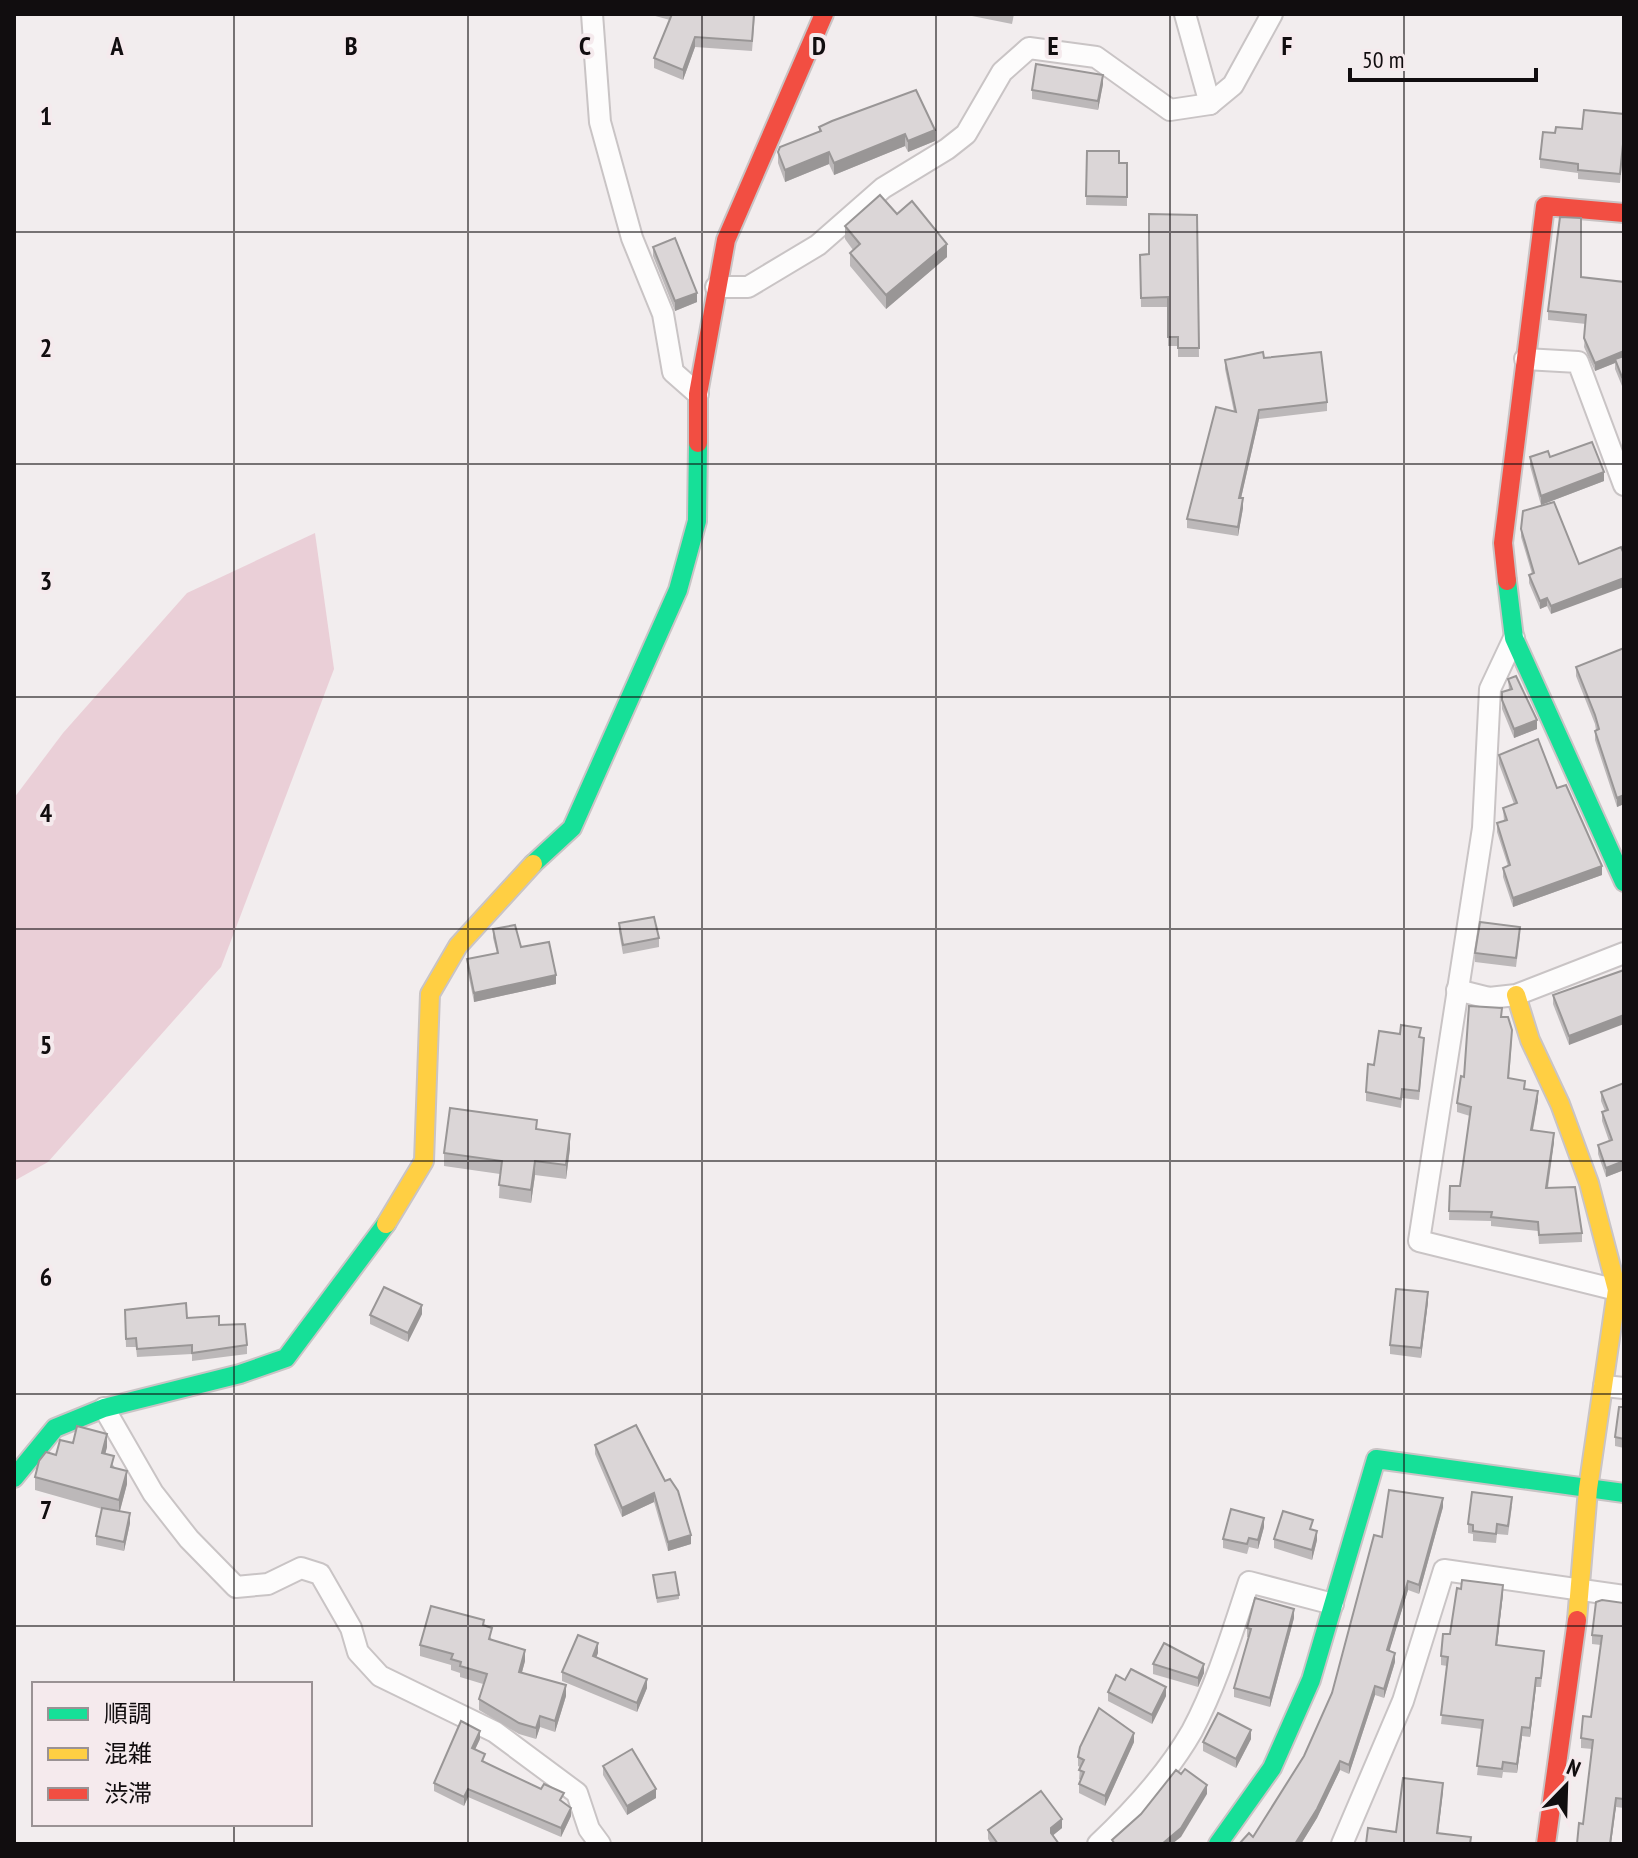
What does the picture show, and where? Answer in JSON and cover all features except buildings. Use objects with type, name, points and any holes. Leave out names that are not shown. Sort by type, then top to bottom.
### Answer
[{"type":"street","points":[[592,14],[600,122],[632,238],[663,314],[673,372],[698,394]]},
{"type":"street","points":[[14,1478],[55,1428],[104,1408],[240,1374],[286,1358],[395,1212],[424,1161],[430,994],[458,946],[519,877],[572,828],[678,590],[697,521],[698,394],[726,240],[824,14]]},
{"type":"street","points":[[1185,14],[1210,104]]},
{"type":"street","points":[[716,287],[748,287],[818,245],[883,188],[947,149],[966,134],[1002,72],[1029,48],[1096,57],[1170,110],[1210,104],[1233,85],[1272,14]]},
{"type":"street","points":[[1624,213],[1545,206],[1503,543],[1514,638],[1624,882]]},
{"type":"street","points":[[1525,359],[1578,362],[1624,485]]},
{"type":"street","points":[[1514,638],[1490,689],[1483,828],[1419,1241],[1617,1290]]},
{"type":"street","points":[[1457,990],[1489,998],[1516,995],[1624,953]]},
{"type":"street","points":[[1516,995],[1530,1040],[1560,1104],[1589,1183],[1617,1290],[1614,1387],[1588,1489],[1581,1591],[1546,1844]]},
{"type":"street","points":[[104,1408],[153,1493],[189,1539],[236,1587],[268,1584],[301,1568],[320,1574],[351,1628],[358,1652],[380,1676],[495,1732],[577,1793],[589,1829],[600,1844]]},
{"type":"street","points":[[1218,1844],[1272,1768],[1311,1680],[1376,1459],[1624,1493]]},
{"type":"street","points":[[1342,1844],[1403,1701],[1444,1570],[1624,1596]]},
{"type":"street","points":[[1098,1844],[1135,1808],[1191,1732],[1223,1662],[1249,1582],[1333,1604]]},
{"type":"shaded area","points":[[315,533],[334,669],[221,967],[48,1162],[14,1181],[14,798],[63,733],[187,593]]},
{"type":"traffic: fast","points":[[533,864],[572,828],[678,590],[697,521],[698,443]]},
{"type":"traffic: fast","points":[[1507,581],[1514,638],[1624,882]]},
{"type":"traffic: fast","points":[[14,1478],[55,1428],[104,1408],[240,1374],[286,1358],[386,1224]]},
{"type":"traffic: fast","points":[[1218,1844],[1272,1768],[1311,1680],[1376,1459],[1624,1493]]},
{"type":"traffic: slow","points":[[386,1224],[424,1161],[430,994],[458,946],[533,864]]},
{"type":"traffic: slow","points":[[1516,995],[1530,1040],[1560,1104],[1589,1183],[1617,1290],[1588,1489],[1577,1620]]},
{"type":"traffic: jam","points":[[698,443],[698,394],[726,240],[824,14]]},
{"type":"traffic: jam","points":[[1507,581],[1503,543],[1545,206],[1624,213]]},
{"type":"traffic: jam","points":[[1546,1844],[1577,1620]]}]
